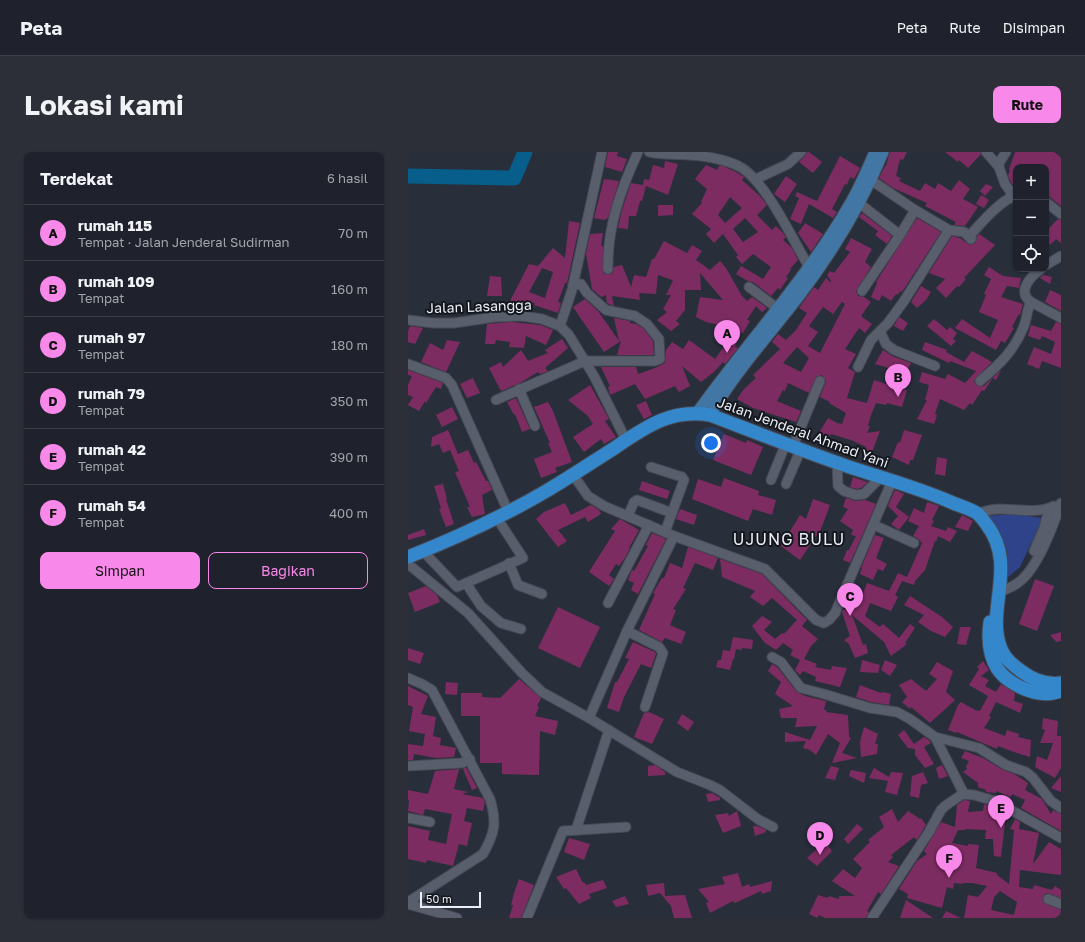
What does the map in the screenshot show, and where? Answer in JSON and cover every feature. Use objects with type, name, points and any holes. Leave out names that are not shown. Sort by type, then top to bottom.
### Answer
[{"type":"highway","name":"Jalan Jenderal Ahmad Yani","points":[[408,557],[497,518],[573,475],[653,424],[679,415],[697,413],[710,415],[837,462],[942,498],[977,513],[988,526],[1001,557],[998,636],[1001,650],[1009,662],[1034,679],[1051,683],[1061,683]]},
{"type":"highway","name":"Jalan Jenderal Ahmad Yani","points":[[1000,594],[991,619],[989,642],[992,657],[997,668],[1007,678],[1032,692],[1048,694],[1061,691]]},
{"type":"main road","points":[[843,224],[875,152]]},
{"type":"main road","points":[[710,415],[728,387],[859,203],[883,152]]},
{"type":"main road","points":[[697,413],[778,308],[812,270]]},
{"type":"street","points":[[560,326],[573,285],[602,152]]},
{"type":"street","points":[[608,269],[609,239],[621,191],[638,152]]},
{"type":"street","points":[[649,152],[713,158],[736,165],[756,179],[812,270]]},
{"type":"street","points":[[756,179],[788,164],[801,152]]},
{"type":"street","points":[[871,180],[915,210],[949,230],[964,232],[971,239],[971,234],[987,218],[1013,197],[1005,184],[999,167],[986,152]]},
{"type":"street","points":[[999,167],[999,162],[1006,152]]},
{"type":"street","points":[[859,203],[900,235]]},
{"type":"street","points":[[1049,204],[1061,214]]},
{"type":"street","points":[[862,291],[915,210]]},
{"type":"street","points":[[858,367],[871,340],[904,301],[949,230]]},
{"type":"street","points":[[1049,263],[1061,256]]},
{"type":"street","points":[[1036,272],[1026,284],[1026,298],[1061,318]]},
{"type":"street","points":[[496,400],[585,360],[657,361],[660,358],[659,339],[649,327],[638,318],[606,310],[587,293],[581,284],[573,285]]},
{"type":"street","points":[[750,287],[778,308]]},
{"type":"street","points":[[980,381],[1001,363],[1015,343],[1024,326],[1031,302]]},
{"type":"street","name":"Jalan Lasangga","points":[[408,320],[433,323],[454,323],[495,317],[521,316],[542,319],[560,326],[569,335],[585,360],[626,440]]},
{"type":"street","points":[[880,331],[886,344],[894,350],[935,366]]},
{"type":"street","points":[[408,364],[446,378],[452,385],[508,512]]},
{"type":"street","points":[[771,480],[793,446],[820,381]]},
{"type":"street","points":[[519,389],[535,426]]},
{"type":"street","points":[[786,484],[793,446]]},
{"type":"street","points":[[837,462],[838,486],[844,492],[856,495],[864,494],[886,479]]},
{"type":"street","points":[[651,467],[684,479],[665,532]]},
{"type":"street","points":[[573,475],[588,496],[604,506],[674,536],[765,569],[816,620],[824,623],[829,620],[834,613],[874,525],[886,479]]},
{"type":"street","points":[[628,516],[634,502],[637,500],[672,513]]},
{"type":"street","points":[[977,513],[997,509],[1032,511],[1049,509],[1061,503]]},
{"type":"street","points":[[1000,594],[1024,578],[1043,547],[1061,503]]},
{"type":"street","points":[[1049,509],[1053,525]]},
{"type":"street","points":[[423,551],[457,587],[522,558],[497,518]]},
{"type":"street","points":[[608,603],[649,525]]},
{"type":"street","points":[[874,525],[914,543]]},
{"type":"street","points":[[589,718],[627,631],[674,536]]},
{"type":"street","points":[[509,563],[518,585],[542,594]]},
{"type":"street","points":[[408,564],[468,613],[517,668],[542,692],[589,718],[677,772],[710,784],[759,820],[773,827]]},
{"type":"street","points":[[466,583],[482,606],[501,623],[521,629]]},
{"type":"street","points":[[627,631],[659,647],[663,653],[645,707]]},
{"type":"street","points":[[772,657],[781,662],[801,688],[870,708],[897,712],[905,716],[934,738],[964,794]]},
{"type":"street","points":[[408,678],[432,690],[490,799],[494,811],[495,827],[483,854],[408,903]]},
{"type":"street","points":[[576,830],[609,730]]},
{"type":"street","points":[[934,738],[980,748],[1006,765],[1026,772],[1033,778],[1051,802],[1061,808]]},
{"type":"street","points":[[408,766],[462,763],[470,759]]},
{"type":"street","points":[[872,918],[929,832],[941,810],[950,802],[964,794],[982,796],[995,801],[1061,838]]},
{"type":"street","points":[[408,818],[430,822]]},
{"type":"street","points":[[527,918],[563,831],[626,827]]},
{"type":"street","points":[[1048,899],[1061,904]]},
{"type":"street","points":[[408,903],[457,918]]},
{"type":"shaded area","points":[[1014,514],[1043,518],[1020,567],[1007,578],[986,516]]},
{"type":"building","points":[[608,152],[618,152],[617,156],[627,159],[622,172],[605,167]]},
{"type":"building","points":[[807,152],[822,162],[813,173],[799,162]]},
{"type":"building","points":[[890,152],[907,152],[903,160],[900,159],[896,176],[901,178],[899,181],[920,191],[925,183],[935,189],[938,183],[951,191],[959,180],[970,189],[963,199],[978,207],[965,226],[954,225],[956,222],[925,206],[927,203],[893,188],[879,178],[886,166]]},
{"type":"building","points":[[945,152],[980,152],[981,154],[968,168],[959,160],[958,162]]},
{"type":"building","points":[[1015,152],[1054,152],[1061,157],[1061,206],[1049,197],[1049,164],[1013,164],[1013,184],[1008,176]]},
{"type":"building","points":[[840,156],[860,168],[854,179],[850,177],[847,185],[845,184],[832,209],[837,212],[833,218],[809,204],[801,224],[790,219],[799,198],[795,196],[797,192],[817,201]]},
{"type":"building","points":[[665,161],[678,164],[668,195],[646,186],[636,216],[629,216],[628,229],[618,228],[631,183],[643,185],[644,179],[649,180],[653,165],[664,168]]},
{"type":"building","points":[[706,165],[717,170],[719,166],[723,166],[744,177],[742,180],[760,196],[767,205],[757,215],[772,230],[776,226],[782,232],[786,237],[783,240],[792,248],[798,260],[790,269],[791,270],[786,277],[788,278],[780,290],[778,288],[771,296],[753,282],[748,281],[736,274],[741,266],[763,279],[771,267],[753,254],[742,264],[736,257],[738,255],[723,234],[714,243],[706,234],[711,229],[692,214],[702,203],[701,202],[707,189],[695,179]],"holes":[[[730,197],[742,208],[725,223],[718,215]],[[745,218],[758,232],[743,242],[733,229]]]},
{"type":"building","points":[[786,176],[797,184],[785,202],[774,194]]},
{"type":"building","points":[[604,179],[619,181],[608,218],[604,220],[594,218]]},
{"type":"building","points":[[986,184],[993,187],[985,196],[980,191]]},
{"type":"building","points":[[981,195],[989,200],[984,208],[976,204]]},
{"type":"building","points":[[658,205],[673,205],[673,215],[658,216]]},
{"type":"building","points":[[862,213],[892,236],[887,244],[875,235],[878,231],[859,217]]},
{"type":"building","points":[[917,218],[941,232],[902,292],[901,291],[897,295],[896,294],[891,301],[882,295],[879,301],[871,297],[877,283],[876,282]]},
{"type":"building","points":[[1058,219],[1061,220],[1061,243],[1056,239],[1050,245],[1049,244],[1049,228]]},
{"type":"building","points":[[569,221],[580,223],[567,283],[565,283],[558,302],[561,303],[558,313],[534,305],[535,303],[510,301],[529,264],[538,266],[553,248],[565,258]],"holes":[[[542,268],[553,272],[545,298],[529,292]]]},
{"type":"building","points":[[805,223],[823,234],[811,252],[798,233]]},
{"type":"building","points":[[603,233],[601,246],[603,246],[603,272],[605,274],[611,274],[614,267],[622,265],[631,287],[634,275],[646,277],[652,259],[654,259],[664,241],[687,253],[692,245],[702,251],[696,260],[710,270],[720,261],[726,268],[742,296],[747,301],[752,297],[767,308],[762,312],[756,306],[747,320],[750,321],[743,333],[741,332],[735,347],[738,348],[725,364],[723,362],[714,372],[701,382],[682,366],[690,386],[679,392],[675,386],[645,399],[635,384],[610,395],[608,387],[610,386],[601,367],[636,367],[638,374],[665,363],[666,350],[672,342],[683,349],[689,340],[715,359],[730,338],[726,337],[727,335],[717,329],[719,325],[706,322],[696,317],[700,297],[723,300],[700,273],[701,290],[685,290],[685,310],[676,321],[680,324],[671,331],[657,320],[667,312],[663,309],[671,295],[666,295],[673,281],[672,280],[658,275],[656,294],[639,293],[640,300],[612,296],[614,306],[607,303],[606,295],[601,297],[592,289],[586,254],[590,234]]},
{"type":"building","points":[[979,234],[995,245],[964,278],[966,279],[959,287],[957,286],[946,298],[936,288],[945,279],[929,273],[952,236],[960,238],[971,245],[976,242]]},
{"type":"building","points":[[851,238],[872,249],[865,262],[871,267],[856,291],[858,296],[864,297],[871,302],[861,316],[872,324],[865,333],[859,328],[845,349],[856,354],[848,368],[855,372],[847,398],[867,403],[874,380],[886,384],[892,369],[875,364],[883,350],[892,356],[911,363],[899,388],[907,390],[902,407],[887,403],[886,405],[876,403],[871,415],[868,426],[870,426],[867,433],[880,431],[872,452],[865,450],[866,447],[851,440],[831,434],[830,436],[819,433],[828,418],[842,424],[846,413],[820,397],[826,381],[822,375],[816,377],[809,393],[788,383],[785,391],[783,390],[777,401],[801,411],[796,422],[753,408],[737,399],[744,389],[756,378],[753,375],[780,349],[772,342],[778,334],[786,340],[796,330],[807,313],[799,308],[814,287],[818,290],[826,278],[830,282],[831,281],[827,275],[830,271],[834,273],[850,252],[845,249]],"holes":[[[842,302],[845,304],[820,353],[808,346],[818,332],[809,326],[823,307],[833,314]],[[797,347],[809,358],[801,372],[783,363]]]},
{"type":"building","points":[[989,267],[1003,276],[1021,278],[1019,288],[1007,286],[1001,297],[1023,304],[1020,315],[1019,314],[1012,327],[1014,328],[1005,343],[1001,341],[996,350],[955,328],[962,319],[990,338],[998,320],[979,312],[986,295],[984,294],[991,279],[984,275]]},
{"type":"building","points":[[1043,275],[1052,277],[1050,284],[1040,278]]},
{"type":"building","points":[[490,276],[501,277],[502,296],[487,296]]},
{"type":"building","points":[[921,286],[931,292],[926,300],[917,308],[911,302]]},
{"type":"building","points":[[1050,290],[1061,295],[1061,311],[1045,302]]},
{"type":"building","points":[[585,299],[598,311],[619,341],[614,318],[630,321],[630,323],[636,324],[643,328],[653,341],[654,355],[617,355],[621,341],[604,352],[573,307]]},
{"type":"building","points":[[899,317],[908,323],[903,331],[894,326]]},
{"type":"building","points":[[934,319],[947,330],[950,327],[957,333],[953,339],[956,341],[951,346],[927,326]]},
{"type":"building","points":[[511,322],[540,325],[553,330],[546,345],[526,336],[524,348],[509,347],[510,342],[496,340],[495,344],[485,344],[487,324]]},
{"type":"building","points":[[1056,322],[1061,324],[1061,368],[1042,361],[1039,369],[1027,364],[1034,347],[1051,354],[1055,342],[1042,336],[1040,340],[1028,336],[1031,325],[1051,331]]},
{"type":"building","points":[[410,326],[423,328],[415,344],[408,342],[408,331]]},
{"type":"building","points":[[562,339],[568,348],[545,368],[548,371],[540,374],[538,372],[520,383],[501,391],[489,368],[501,362],[503,367],[521,350],[528,361],[548,353],[545,350]]},
{"type":"building","points":[[447,340],[460,342],[446,372],[421,362],[430,343],[443,350]]},
{"type":"building","points":[[925,342],[947,350],[946,352],[964,362],[972,351],[992,362],[975,379],[974,382],[978,386],[984,386],[1001,370],[996,380],[993,378],[984,391],[982,390],[972,405],[970,403],[964,410],[940,399],[935,414],[937,415],[934,424],[917,419],[927,400],[925,400],[929,385],[919,382],[922,372],[945,379],[948,374],[965,383],[976,371],[950,361],[949,363],[922,350]]},
{"type":"building","points":[[408,370],[443,383],[441,389],[436,387],[419,411],[408,405],[413,397],[408,395],[408,385],[412,376],[408,375]]},
{"type":"building","points":[[473,378],[480,393],[467,398],[460,384]]},
{"type":"building","points":[[590,385],[609,419],[605,421],[616,437],[604,444],[601,439],[584,452],[573,437],[593,424],[588,416],[568,400]]},
{"type":"building","points":[[516,398],[530,429],[522,432],[515,414],[514,415],[507,402]]},
{"type":"building","points":[[646,401],[652,415],[644,419],[636,405]]},
{"type":"building","points":[[548,402],[553,411],[572,462],[555,468],[557,472],[541,478],[534,459],[552,452],[548,443],[550,443],[534,407]]},
{"type":"building","points":[[452,407],[458,419],[442,427],[436,415]]},
{"type":"building","points":[[448,430],[458,454],[468,450],[474,463],[476,462],[492,490],[482,495],[485,514],[472,517],[467,507],[470,507],[455,472],[459,471],[450,450],[443,453],[439,444],[431,447],[432,437]]},
{"type":"building","points":[[904,430],[922,435],[913,460],[910,460],[909,465],[892,457],[898,442],[900,443]]},
{"type":"building","points":[[724,434],[746,443],[747,440],[763,447],[751,475],[713,460]]},
{"type":"building","points":[[937,457],[947,459],[945,476],[935,474]]},
{"type":"building","points":[[853,477],[867,483],[861,488],[857,489],[850,487]]},
{"type":"building","points":[[724,478],[759,491],[758,495],[776,500],[772,515],[753,509],[748,521],[692,499],[698,479],[721,487]]},
{"type":"building","points":[[642,481],[670,491],[667,499],[639,490]]},
{"type":"building","points":[[443,484],[454,524],[446,527],[439,509],[441,508],[434,486]]},
{"type":"building","points":[[895,490],[904,494],[896,507],[909,517],[899,530],[891,524],[898,516],[888,506]]},
{"type":"building","points":[[846,498],[856,501],[865,500],[876,504],[850,563],[843,560],[847,550],[849,550],[856,536],[851,535],[853,530],[840,521],[848,509],[843,507]]},
{"type":"building","points":[[813,499],[830,505],[821,529],[800,560],[781,546],[800,515],[806,519]]},
{"type":"building","points":[[927,502],[939,506],[932,520],[934,521],[931,526],[946,531],[948,527],[957,531],[950,542],[938,536],[925,570],[915,581],[914,585],[902,581],[895,595],[898,597],[891,611],[870,603],[865,616],[880,627],[883,624],[899,638],[910,624],[915,628],[905,643],[907,644],[891,656],[884,642],[852,615],[863,645],[866,644],[868,653],[855,658],[849,644],[844,640],[850,636],[842,612],[843,610],[858,606],[847,601],[852,590],[863,594],[867,583],[889,591],[898,573],[907,577],[922,543],[913,536],[919,526],[908,521],[914,508],[924,513]]},
{"type":"building","points":[[565,503],[571,515],[591,505],[599,510],[601,514],[588,522],[585,517],[558,530],[567,541],[558,547],[536,519],[544,512]]},
{"type":"building","points":[[680,509],[697,515],[694,525],[676,519]]},
{"type":"building","points":[[962,515],[973,521],[968,531],[955,527]]},
{"type":"building","points":[[620,519],[639,530],[625,558],[619,566],[616,564],[609,575],[614,579],[609,586],[589,572],[615,531],[611,529]]},
{"type":"building","points":[[424,529],[426,535],[408,540],[408,535]]},
{"type":"building","points":[[652,533],[666,539],[638,594],[631,590],[634,583],[628,580],[632,570],[634,571],[648,546],[646,545]]},
{"type":"building","points":[[875,535],[884,538],[876,558],[887,564],[883,571],[878,569],[873,580],[860,574],[861,568]]},
{"type":"building","points":[[688,547],[718,558],[713,570],[695,563],[683,588],[686,589],[673,609],[676,610],[670,625],[686,632],[681,644],[665,638],[662,642],[639,630],[655,594],[653,593],[662,578],[664,578],[670,563],[682,568]]},
{"type":"building","points":[[720,559],[762,574],[807,620],[802,626],[818,639],[811,646],[804,659],[817,664],[815,667],[831,670],[832,666],[847,668],[840,687],[815,681],[816,677],[803,671],[800,675],[795,670],[800,660],[790,655],[793,650],[783,643],[776,650],[765,643],[752,626],[762,616],[772,622],[764,630],[775,639],[782,633],[784,634],[797,620],[772,598],[763,606],[750,597],[755,591],[722,577]]},
{"type":"building","points":[[1035,579],[1054,586],[1037,631],[1019,624]]},
{"type":"building","points":[[426,586],[437,595],[440,602],[415,612],[408,593]]},
{"type":"building","points":[[910,596],[942,617],[953,627],[945,637],[931,631],[918,622],[924,615],[904,605]]},
{"type":"building","points":[[558,607],[600,627],[580,668],[538,648]]},
{"type":"building","points":[[960,627],[971,627],[966,645],[957,644]]},
{"type":"building","points":[[1061,632],[1061,641],[1056,642],[1050,635]]},
{"type":"building","points":[[733,637],[753,640],[752,649],[736,649],[730,670],[716,667],[718,660],[721,660],[723,650],[730,651]]},
{"type":"building","points":[[633,642],[655,652],[656,654],[651,668],[641,664],[624,697],[619,712],[607,708],[615,682],[617,682],[629,659],[625,658]]},
{"type":"building","points":[[408,648],[424,653],[420,664],[408,660]]},
{"type":"building","points":[[862,660],[880,665],[878,673],[860,672]]},
{"type":"building","points":[[885,660],[897,665],[890,676],[881,670]]},
{"type":"building","points":[[983,661],[989,670],[981,676],[989,680],[985,686],[996,692],[1001,684],[1015,693],[1014,701],[1023,704],[1020,713],[996,702],[989,716],[991,717],[984,728],[1005,736],[1007,730],[1019,734],[1018,737],[1031,740],[1030,757],[998,746],[997,749],[957,732],[948,730],[958,705],[961,702],[977,711],[980,711],[988,696],[969,685],[979,669],[977,667]]},
{"type":"building","points":[[937,662],[953,671],[946,692],[955,700],[930,723],[911,707],[910,709],[902,702],[907,697],[899,685],[911,679],[926,691],[937,679],[929,674]]},
{"type":"building","points":[[772,664],[777,667],[797,692],[805,696],[826,701],[824,710],[827,710],[826,712],[848,715],[849,737],[851,738],[842,753],[857,758],[832,763],[840,743],[828,734],[816,755],[810,750],[803,748],[806,741],[785,742],[785,732],[810,740],[817,726],[795,727],[797,718],[781,718],[779,709],[793,706],[775,694],[781,682],[768,671]]},
{"type":"building","points":[[519,679],[541,698],[537,706],[539,707],[535,716],[558,721],[555,735],[540,731],[539,775],[502,774],[502,763],[480,763],[480,716],[461,716],[461,693],[482,693],[482,697],[500,698]]},
{"type":"building","points":[[446,682],[458,683],[457,695],[445,694]]},
{"type":"building","points":[[860,685],[881,693],[891,694],[889,705],[871,702],[856,697]]},
{"type":"building","points":[[408,686],[428,696],[421,714],[436,717],[433,736],[441,738],[440,745],[456,748],[454,757],[436,758],[414,754],[413,760],[408,760],[408,744],[423,746],[425,734],[409,731],[413,707],[408,705]]},
{"type":"building","points":[[649,712],[664,719],[652,744],[634,737],[644,713]]},
{"type":"building","points":[[682,714],[694,722],[688,731],[677,723]]},
{"type":"building","points":[[1043,718],[1058,721],[1057,736],[1061,736],[1061,768],[1055,778],[1035,767],[1037,756],[1047,760],[1053,743],[1040,743],[1045,730],[1042,729]]},
{"type":"building","points":[[864,727],[878,734],[875,744],[878,744],[877,754],[861,757],[860,742]]},
{"type":"building","points":[[904,730],[914,744],[924,737],[930,741],[931,743],[924,747],[934,764],[925,768],[915,755],[915,749],[908,748],[898,735]]},
{"type":"building","points":[[965,751],[983,758],[1028,783],[1025,790],[1042,799],[1051,814],[1053,810],[1061,814],[1061,831],[1021,808],[1025,800],[1012,794],[1011,797],[996,791],[996,793],[986,792],[986,790],[978,787],[978,783],[963,772],[967,769],[966,767],[969,761],[961,758]]},
{"type":"building","points":[[655,765],[665,772],[665,775],[648,776],[648,766]]},
{"type":"building","points":[[942,765],[948,776],[939,779],[936,768]]},
{"type":"building","points":[[831,766],[839,768],[835,780],[825,778]]},
{"type":"building","points":[[466,767],[477,788],[472,790],[463,769]]},
{"type":"building","points":[[874,768],[889,777],[891,772],[903,773],[897,795],[885,792],[888,781],[869,778]]},
{"type":"building","points":[[459,769],[454,789],[468,792],[462,794],[483,798],[485,802],[483,811],[467,808],[464,821],[472,823],[467,846],[459,844],[453,866],[427,860],[426,863],[408,859],[408,826],[430,831],[428,840],[446,844],[452,814],[425,809],[423,815],[408,811],[408,790],[428,794],[435,771]]},
{"type":"building","points":[[851,770],[866,773],[864,783],[849,776]]},
{"type":"building","points":[[923,772],[928,783],[921,785],[919,798],[910,796],[912,776]]},
{"type":"building","points":[[1061,776],[1061,792],[1051,788]]},
{"type":"building","points":[[712,793],[720,798],[720,800],[708,802],[706,794]]},
{"type":"building","points":[[964,800],[970,801],[968,812],[983,811],[984,804],[1006,814],[1001,857],[994,856],[993,839],[985,839],[986,830],[958,830],[952,843],[968,846],[968,844],[979,845],[976,868],[997,873],[997,875],[1009,884],[1014,830],[1010,829],[1015,819],[1020,822],[1019,829],[1039,833],[1033,864],[1049,842],[1061,849],[1061,875],[1020,870],[1019,887],[1033,889],[1034,885],[1052,890],[1055,886],[1061,890],[1061,898],[1047,893],[1044,895],[1042,900],[1046,904],[1061,910],[1061,918],[964,918],[968,895],[978,897],[987,886],[972,883],[954,883],[953,889],[947,887],[942,908],[907,898],[908,894],[899,889],[917,861],[927,854],[924,851],[941,822],[955,827],[957,805]],"holes":[[[1000,891],[1017,902],[1014,915],[991,910],[994,897]]]},
{"type":"building","points":[[892,809],[898,822],[908,811],[920,819],[921,818],[926,825],[917,840],[914,837],[891,855],[893,857],[888,862],[899,866],[881,894],[878,892],[867,911],[869,912],[866,918],[825,918],[819,915],[817,918],[809,914],[818,895],[839,899],[839,896],[855,896],[832,881],[843,869],[855,878],[862,868],[853,859],[870,842],[868,840],[884,827],[879,817]]},
{"type":"building","points":[[737,811],[741,826],[723,833],[715,815],[728,813],[729,816]]},
{"type":"building","points":[[857,824],[863,829],[848,844],[844,839]]},
{"type":"building","points":[[753,826],[766,830],[766,832],[755,836]]},
{"type":"building","points":[[569,838],[590,844],[584,860],[564,852]]},
{"type":"building","points":[[825,842],[832,851],[817,866],[807,858]]},
{"type":"building","points":[[576,869],[583,883],[584,882],[586,885],[603,880],[607,888],[589,894],[591,898],[579,904],[566,888],[564,889],[556,877]]},
{"type":"building","points":[[738,873],[742,887],[749,884],[750,887],[772,881],[771,891],[762,894],[761,891],[735,903],[733,901],[710,913],[706,903],[709,902],[698,889],[725,884],[722,877]]},
{"type":"building","points":[[519,879],[534,885],[521,918],[509,918],[513,905],[511,905],[514,893]]},
{"type":"building","points":[[664,883],[665,896],[685,895],[692,918],[674,918],[671,906],[660,893],[648,896],[646,885]]},
{"type":"building","points":[[625,896],[629,904],[616,907],[612,901]]},
{"type":"building","points":[[906,900],[933,918],[900,918]]},
{"type":"building","points":[[946,911],[961,918],[942,918]]},
{"type":"waterway","points":[[408,176],[514,178],[525,152]]},
{"type":"place","name":"rumah 115","points":[[727,353]]},
{"type":"place","name":"rumah 109","points":[[898,397]]},
{"type":"place","name":"rumah 97","points":[[850,616]]},
{"type":"place","name":"rumah 42","points":[[1001,828]]},
{"type":"place","name":"rumah 79","points":[[820,855]]},
{"type":"place","name":"rumah 54","points":[[949,878]]},
{"type":"district","name":"UJUNG BULU","points":[[789,539]]}]
